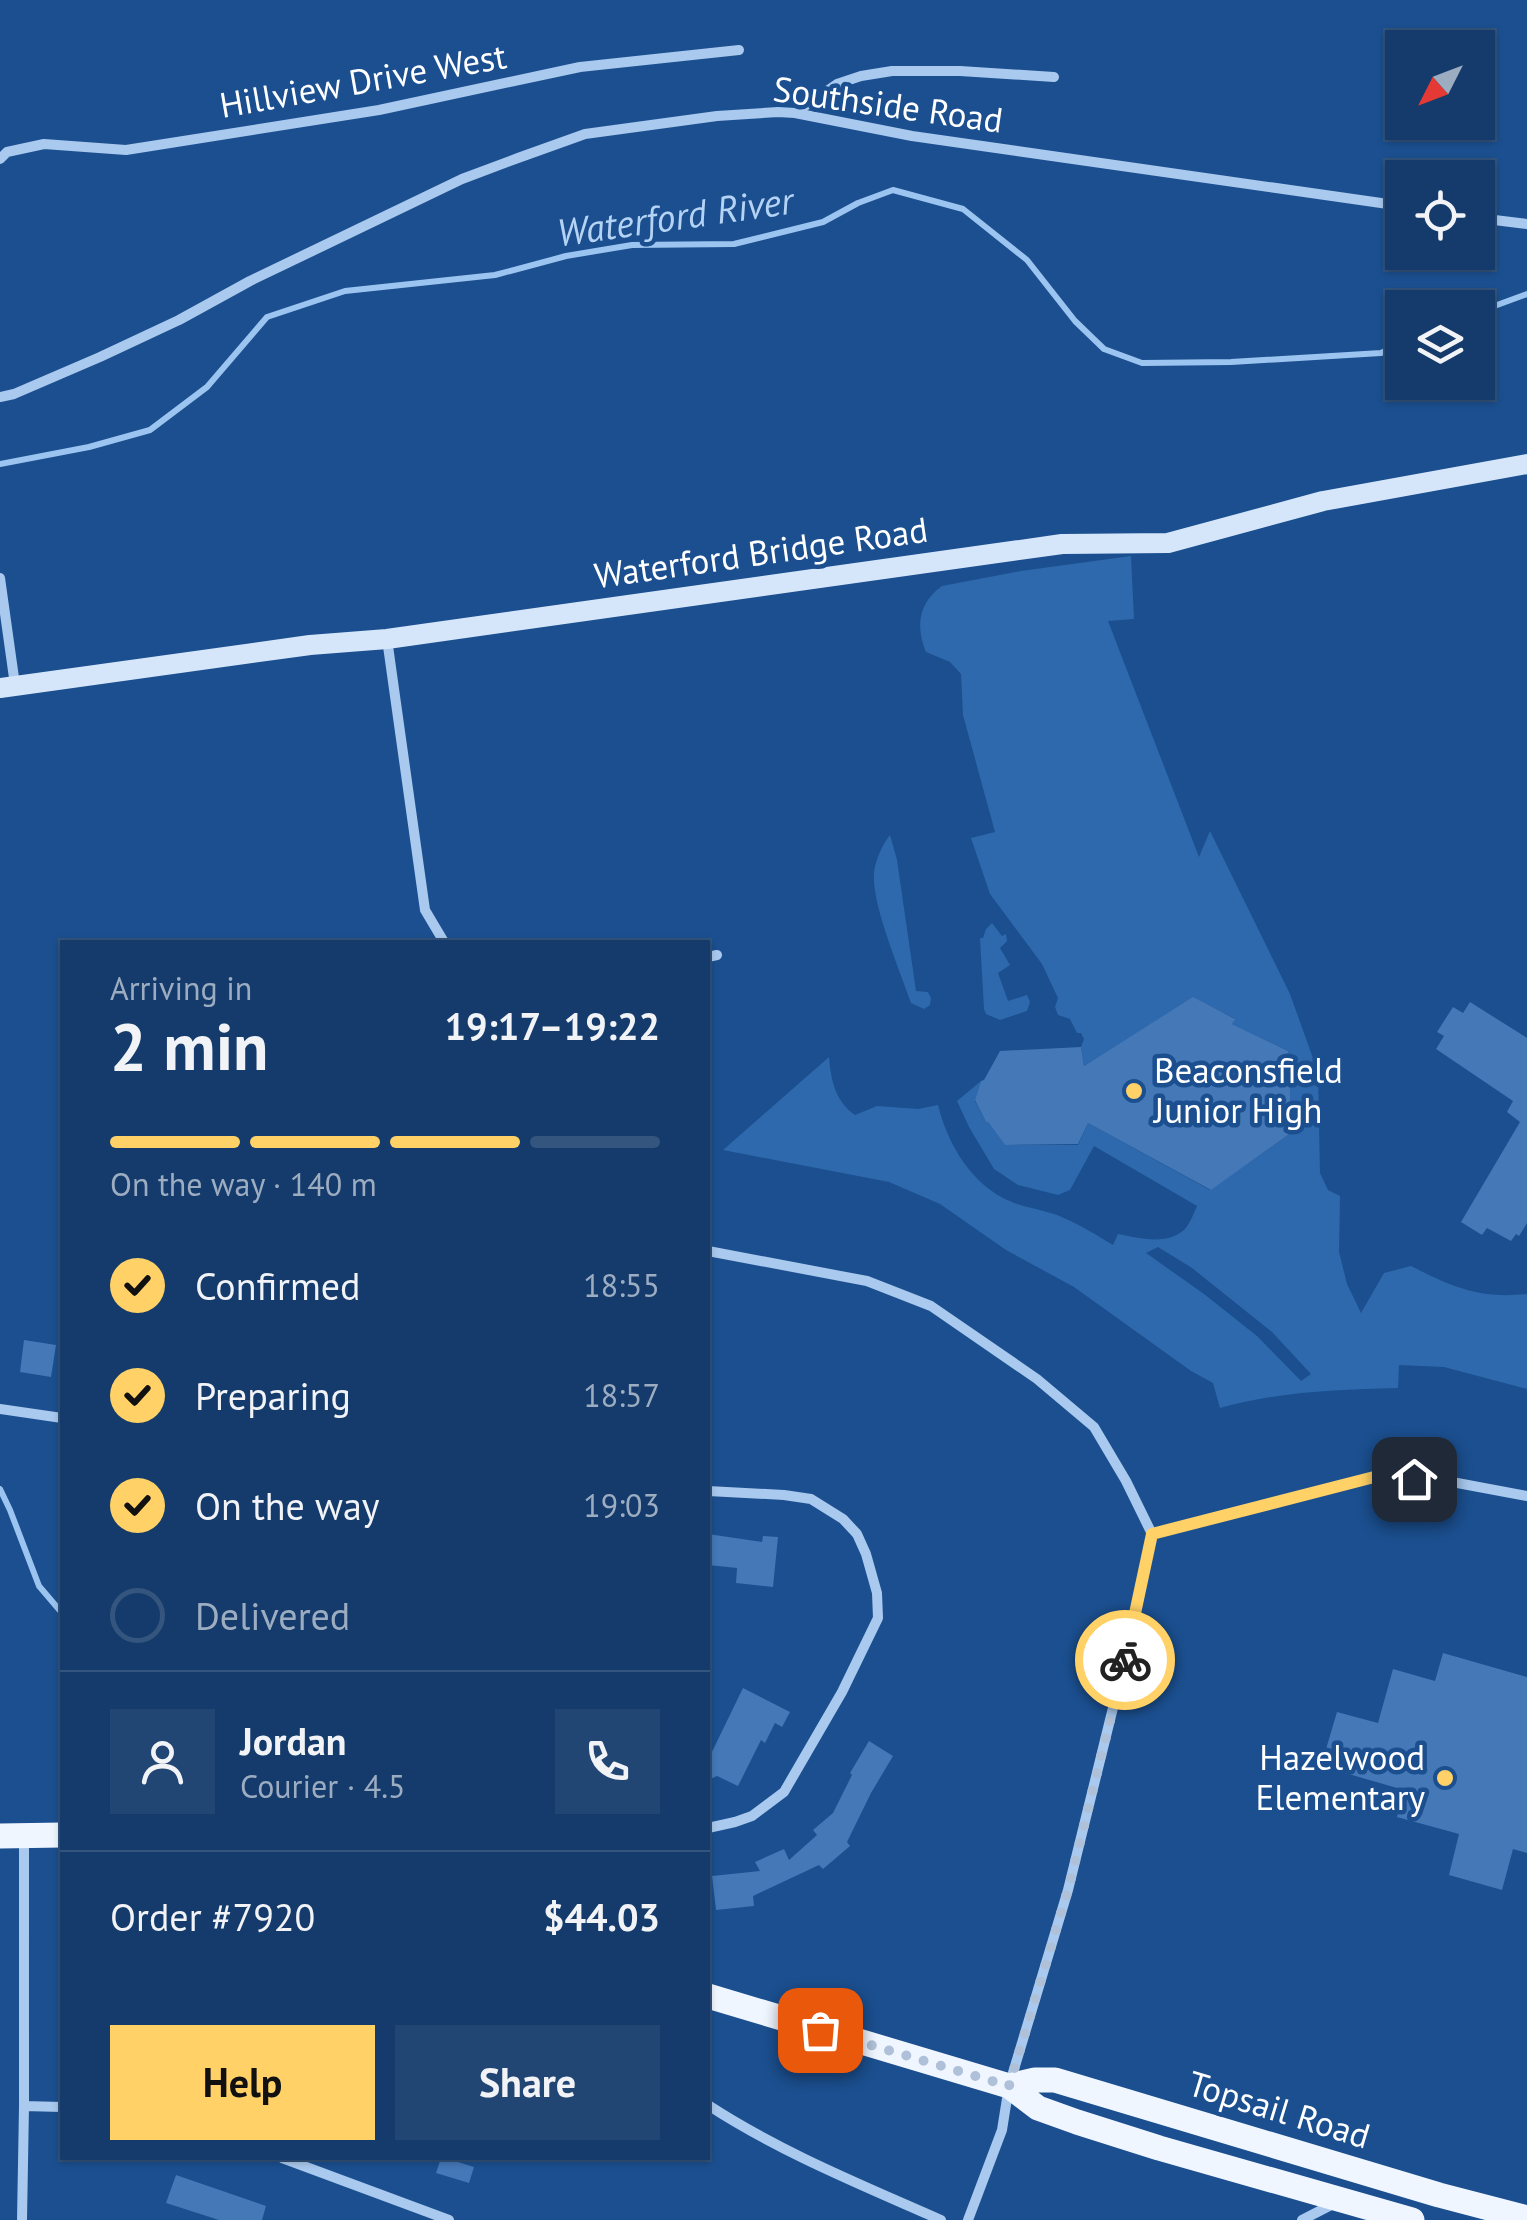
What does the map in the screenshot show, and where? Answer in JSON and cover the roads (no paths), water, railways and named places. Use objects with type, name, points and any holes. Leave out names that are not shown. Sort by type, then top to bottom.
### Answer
[{"type":"main road","name":"Waterford Bridge Road","points":[[8,687],[310,645],[387,639],[1062,544],[1168,543],[1323,501],[1527,464]]},
{"type":"main road","points":[[12,1836],[60,1835]]},
{"type":"main road","name":"Topsail Road","points":[[710,1997],[1009,2086],[1038,2108],[1077,2122],[1412,2220]]},
{"type":"main road","name":"Topsail Road","points":[[1009,2086],[1055,2080],[1527,2218]]},
{"type":"street","name":"Hillview Drive West","points":[[0,158],[7,152],[44,144],[126,150],[379,110],[580,68],[739,50]]},
{"type":"street","points":[[795,113],[836,84],[892,71],[1054,77]]},
{"type":"street","name":"Southside Road","points":[[0,397],[164,327],[250,280],[462,178],[585,134],[718,116],[795,113],[912,136],[1385,204]]},
{"type":"street","points":[[1495,220],[1527,224]]},
{"type":"street","points":[[0,578],[8,687]]},
{"type":"street","points":[[387,639],[424,910],[443,940]]},
{"type":"street","points":[[710,1250],[867,1281],[931,1306],[1038,1379],[1094,1427],[1152,1534],[1068,1890],[1009,2086],[1002,2130],[968,2220]]},
{"type":"street","points":[[0,1409],[60,1418]]},
{"type":"street","points":[[1152,1534],[1378,1476],[1452,1482],[1527,1496]]},
{"type":"street","points":[[710,1491],[812,1499],[842,1519],[857,1534],[866,1554],[877,1593],[878,1618],[842,1692],[784,1792],[752,1816],[710,1828]]},
{"type":"street","points":[[12,1836],[24,2106],[22,2220]]},
{"type":"street","points":[[24,2106],[60,2107]]},
{"type":"street","points":[[710,2106],[789,2150],[941,2220]]},
{"type":"street","points":[[287,2160],[450,2220]]},
{"type":"street","points":[[1302,2220],[1342,2200]]},
{"type":"waterway","name":"Waterford River","points":[[0,464],[89,447],[150,430],[207,387],[267,317],[345,291],[495,275],[566,256],[632,245],[734,244],[823,222],[893,190],[963,209],[1027,260],[1075,321],[1104,349],[1142,363],[1231,362],[1385,351]]},
{"type":"waterway","name":"Waterford River","points":[[1495,306],[1527,294]]},
{"type":"waterway","points":[[0,1489],[39,1586],[60,1611]]},
{"type":"place","name":"Beaconsfield Junior High","points":[[1134,1091]]},
{"type":"place","name":"Hazelwood Elementary","points":[[1445,1778]]}]
